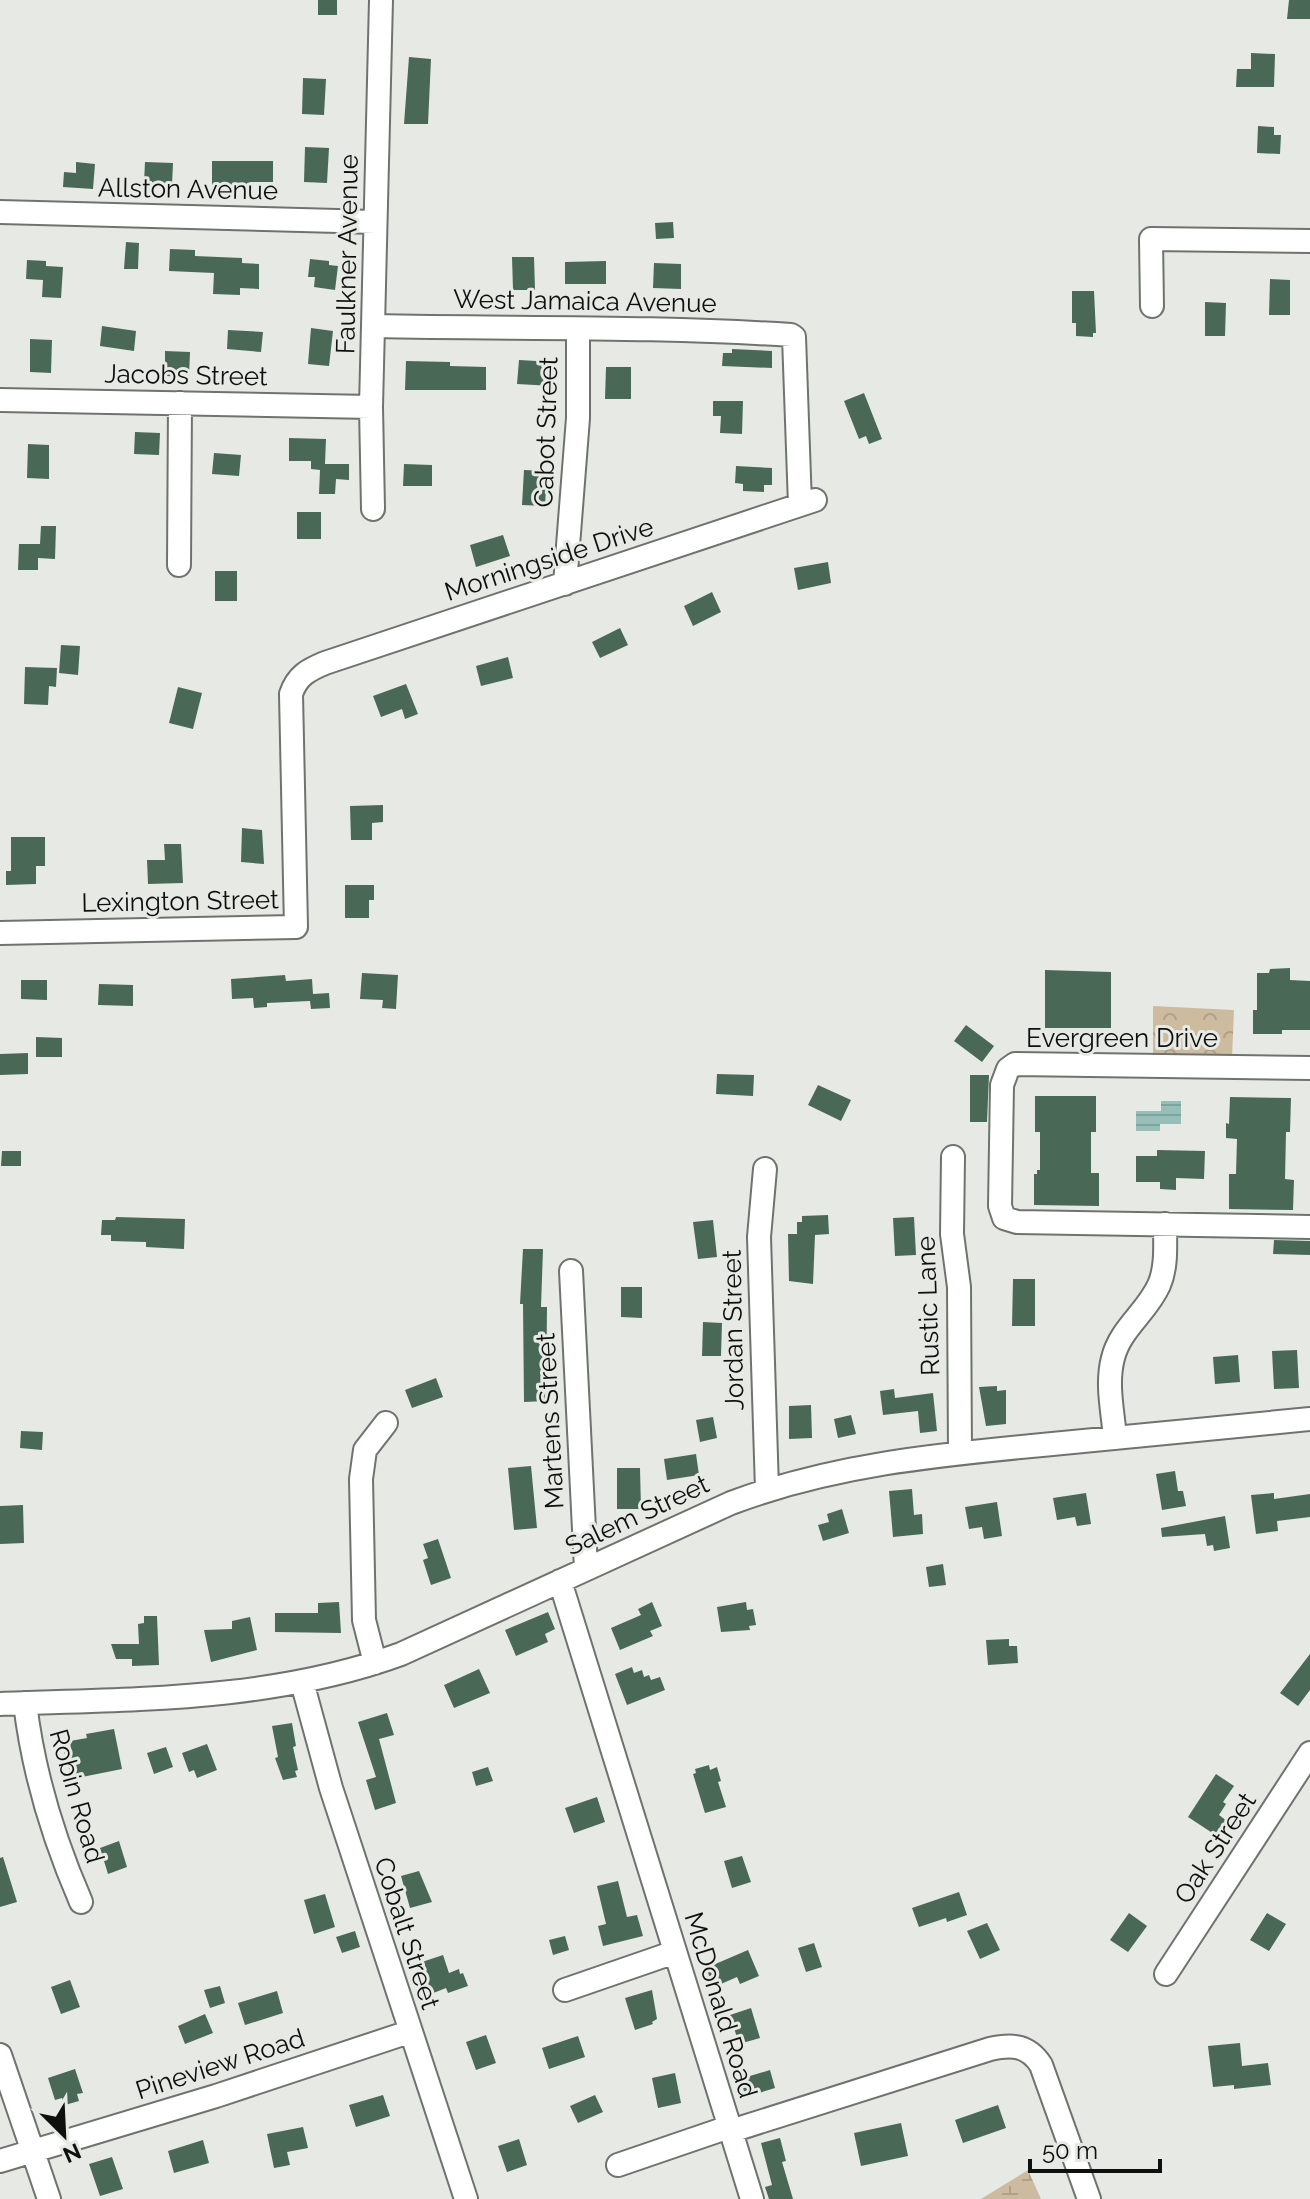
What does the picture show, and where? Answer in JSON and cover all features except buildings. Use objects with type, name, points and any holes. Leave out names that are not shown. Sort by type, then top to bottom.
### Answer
[{"type":"street","name":"Faulkner Avenue","points":[[373,509],[371,407],[381,0]]},
{"type":"street","name":"Allston Avenue","points":[[0,212],[375,222]]},
{"type":"street","points":[[1152,306],[1151,239],[1310,241]]},
{"type":"street","name":"West Jamaica Avenue","points":[[374,326],[672,329],[794,337],[807,503]]},
{"type":"street","name":"Cabot Street","points":[[565,584],[578,418],[578,330]]},
{"type":"street","name":"Jacobs Street","points":[[0,400],[371,407]]},
{"type":"street","points":[[179,565],[180,403]]},
{"type":"street","name":"Morningside Drive","points":[[303,674],[325,663],[807,503]]},
{"type":"street","name":"Lexington Street","points":[[0,933],[296,927],[291,694],[303,674]]},
{"type":"street","name":"Evergreen Drive","points":[[1310,1068],[1025,1063],[1008,1069],[1004,1075],[1002,1100],[1000,1206],[1004,1218],[1017,1222],[1310,1227]]},
{"type":"street","name":"Rustic Lane","points":[[953,1157],[952,1234],[959,1287],[960,1453]]},
{"type":"street","name":"Jordan Street","points":[[765,1169],[759,1237],[767,1489]]},
{"type":"street","points":[[1115,1438],[1110,1390],[1113,1356],[1119,1341],[1159,1285],[1164,1268],[1165,1224]]},
{"type":"street","name":"Martens Street","points":[[571,1271],[586,1569]]},
{"type":"street","name":"Salem Street","points":[[0,1704],[170,1696],[302,1682],[375,1663],[731,1503],[767,1489],[846,1469],[960,1453],[1310,1419]]},
{"type":"street","points":[[375,1663],[364,1620],[361,1479],[365,1450],[386,1423]]},
{"type":"street","name":"McDonald Road","points":[[560,1581],[730,2129],[990,2049],[1016,2046],[1028,2050],[1041,2065],[1089,2199]]},
{"type":"street","name":"Cobalt Street","points":[[302,1682],[325,1767],[409,2032],[466,2199]]},
{"type":"street","name":"Robin Road","points":[[25,1703],[41,1782],[68,1872],[81,1902]]},
{"type":"street","name":"Oak Street","points":[[1166,1974],[1310,1753]]},
{"type":"street","points":[[565,1990],[675,1952]]},
{"type":"street","name":"Pineview Road","points":[[0,2161],[216,2096],[409,2032]]},
{"type":"street","points":[[0,2055],[49,2199]]},
{"type":"street","points":[[618,2165],[730,2129],[752,2199]]},
{"type":"green space","points":[[1153,1006],[1234,1010],[1232,1058],[1153,1059]]},
{"type":"green space","points":[[1028,2170],[1041,2199],[981,2199]]},
{"type":"water","points":[[1161,1101],[1181,1101],[1181,1124],[1160,1124],[1160,1131],[1136,1131],[1136,1111],[1161,1111]]}]
